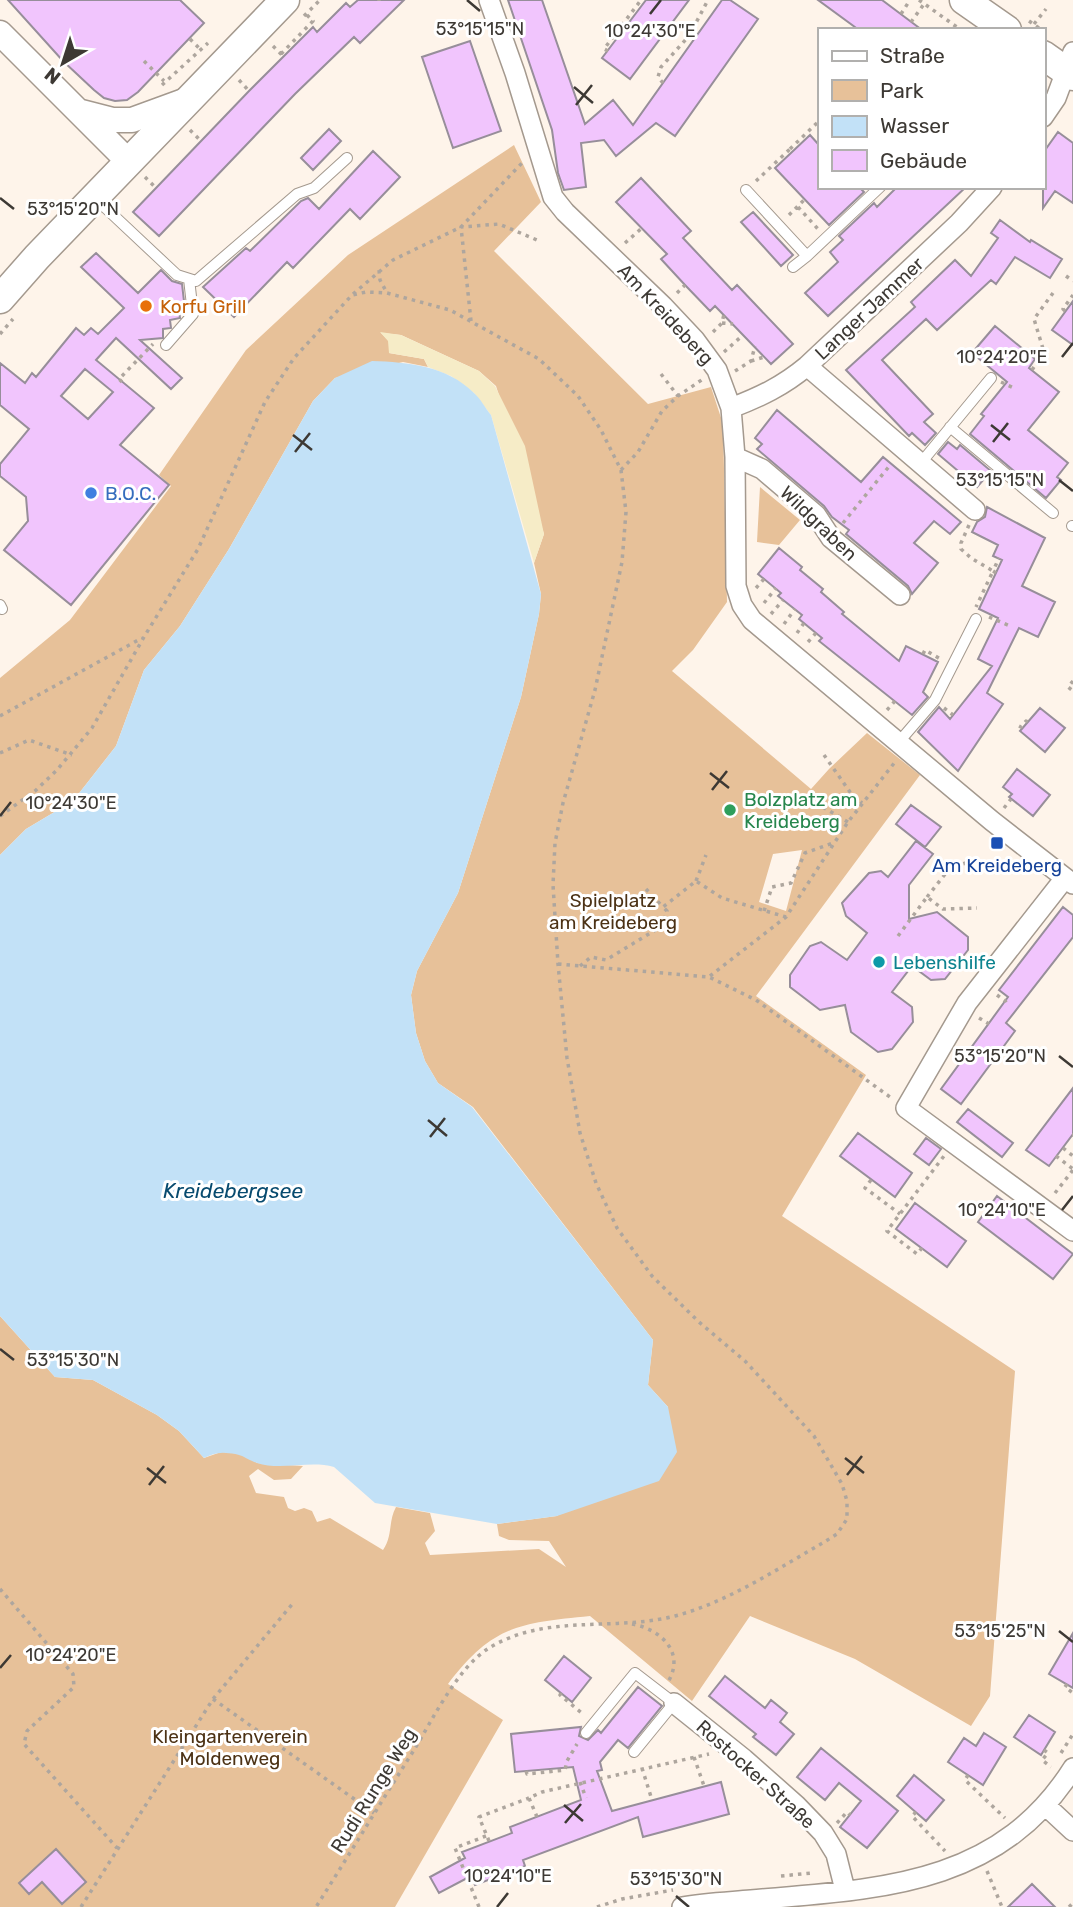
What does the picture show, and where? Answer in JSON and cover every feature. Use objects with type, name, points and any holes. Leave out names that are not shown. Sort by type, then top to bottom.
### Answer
[{"type":"main road","points":[[964,0],[1020,27]]},
{"type":"main road","points":[[0,299],[186,102],[296,7]]},
{"type":"street","name":"Am Kreideberg","points":[[488,0],[515,73],[553,197],[565,212],[663,306],[695,340],[717,371],[731,408],[735,457],[736,586],[742,605],[760,628],[992,821],[1069,881]]},
{"type":"street","points":[[0,33],[129,162]]},
{"type":"street","points":[[1045,114],[1056,98],[1063,63]]},
{"type":"street","points":[[78,111],[113,120],[132,120],[186,102]]},
{"type":"street","name":"Langer Jammer","points":[[731,408],[766,395],[789,382],[960,223],[990,189]]},
{"type":"street","points":[[807,366],[975,510]]},
{"type":"street","name":"Wildgraben","points":[[735,457],[762,469],[816,515],[831,538],[900,595]]},
{"type":"street","points":[[1069,881],[967,1003],[906,1108],[1073,1231]]},
{"type":"street","name":"Rostocker Straße","points":[[668,1698],[739,1755],[796,1805],[823,1833],[836,1854],[845,1890]]},
{"type":"street","points":[[686,1907],[845,1890],[926,1877],[960,1866],[988,1853],[1019,1831],[1045,1805],[1073,1768]]},
{"type":"street","points":[[1045,1805],[1073,1831]]},
{"type":"lane","points":[[94,198],[177,275],[196,281],[297,194],[314,188],[347,158]]},
{"type":"lane","points":[[793,267],[878,189]]},
{"type":"lane","points":[[750,191],[807,256]]},
{"type":"lane","points":[[166,345],[193,314],[189,279]]},
{"type":"lane","points":[[920,464],[991,378]]},
{"type":"lane","points":[[950,427],[1052,513]]},
{"type":"lane","points":[[902,746],[934,700],[976,619]]},
{"type":"lane","name":"Rostocker Straße","points":[[586,1733],[635,1673],[668,1698]]},
{"type":"lane","points":[[634,1752],[668,1698]]},
{"type":"path","points":[[608,51],[604,49],[641,0]]},
{"type":"path","points":[[663,83],[658,77],[661,66],[683,43],[708,0]]},
{"type":"path","points":[[901,14],[911,0]]},
{"type":"path","points":[[919,0],[958,28]]},
{"type":"path","points":[[911,22],[924,4]]},
{"type":"path","points":[[273,46],[282,55],[313,21],[296,7]]},
{"type":"path","points":[[1020,27],[1046,9]]},
{"type":"path","points":[[699,18],[706,23]]},
{"type":"path","points":[[190,39],[201,50]]},
{"type":"path","points":[[144,61],[165,82]]},
{"type":"path","points":[[239,80],[249,91]]},
{"type":"path","points":[[750,191],[818,122]]},
{"type":"path","points":[[190,130],[201,141]]},
{"type":"path","points":[[0,816],[35,791],[72,755],[92,728],[198,549],[265,402],[294,358],[334,312],[379,270],[393,260],[461,227],[517,167]]},
{"type":"path","points":[[778,225],[805,199]]},
{"type":"path","points":[[798,207],[826,238]]},
{"type":"path","points":[[461,227],[499,224],[537,240]]},
{"type":"path","points":[[461,227],[471,321]]},
{"type":"path","points":[[379,270],[380,281],[387,292]]},
{"type":"path","points":[[1066,276],[1073,281]]},
{"type":"path","points":[[352,295],[387,292]]},
{"type":"path","name":"Rudi Runge Weg","points":[[316,1907],[453,1688],[487,1649],[513,1636],[549,1626],[653,1620],[677,1615],[721,1598],[778,1569],[837,1534],[847,1519],[847,1501],[842,1484],[814,1436],[745,1361],[699,1322],[652,1276],[617,1228],[596,1183],[580,1133],[567,1058],[558,964],[553,885],[555,843],[563,803],[595,690],[622,562],[626,512],[621,470],[601,430],[578,396],[539,359],[450,310],[387,292]]},
{"type":"path","points":[[1032,370],[1044,352],[1034,319],[1054,293]]},
{"type":"path","points":[[1065,311],[1063,309],[1073,297]]},
{"type":"path","points":[[722,323],[733,324]]},
{"type":"path","points":[[717,371],[743,335]]},
{"type":"path","points":[[122,382],[119,379],[152,344],[166,345]]},
{"type":"path","points":[[751,361],[755,346]]},
{"type":"path","points":[[717,371],[764,357]]},
{"type":"path","points":[[661,374],[678,396]]},
{"type":"path","points":[[621,470],[638,452],[663,411],[691,387]]},
{"type":"path","points":[[831,538],[903,450]]},
{"type":"path","points":[[975,510],[961,549],[995,572]]},
{"type":"path","points":[[999,558],[995,572],[975,608],[1010,624]]},
{"type":"path","points":[[0,716],[144,637]]},
{"type":"path","points":[[1073,681],[1068,687],[1073,691]]},
{"type":"path","points":[[1019,726],[1028,722]]},
{"type":"path","points":[[0,753],[29,740],[72,755]]},
{"type":"path","points":[[709,977],[786,917],[902,746]]},
{"type":"path","points":[[824,755],[850,792],[862,803]]},
{"type":"path","points":[[782,799],[816,803],[848,822]]},
{"type":"path","points":[[764,911],[772,887],[791,883],[805,853],[835,842]]},
{"type":"path","points":[[663,907],[696,881],[706,855]]},
{"type":"path","points":[[898,936],[950,868],[969,862]]},
{"type":"path","points":[[696,881],[722,898],[786,917]]},
{"type":"path","points":[[580,966],[591,957],[606,960],[662,926],[667,911],[646,889]]},
{"type":"path","points":[[927,897],[943,909],[977,908]]},
{"type":"path","points":[[558,964],[709,977],[756,1000],[906,1108]]},
{"type":"path","points":[[922,1248],[917,1254],[887,1231],[953,1143]]},
{"type":"path","points":[[1063,1148],[1073,1156]]},
{"type":"path","points":[[1043,1209],[1072,1172],[1056,1156]]},
{"type":"path","points":[[871,1180],[865,1188],[900,1214]]},
{"type":"path","points":[[0,1589],[73,1674],[74,1687],[27,1731],[24,1744],[117,1848]]},
{"type":"path","points":[[81,1907],[213,1699],[294,1602]]},
{"type":"path","points":[[625,1622],[657,1633],[670,1648],[674,1671],[668,1698]]},
{"type":"path","points":[[1067,1684],[1065,1687],[1073,1693]]},
{"type":"path","points":[[561,1693],[560,1695],[594,1723]]},
{"type":"path","points":[[213,1699],[374,1813]]},
{"type":"path","points":[[526,1771],[527,1774],[565,1770],[572,1750],[586,1733]]},
{"type":"path","points":[[489,1841],[479,1817],[529,1798],[580,1782],[694,1757],[714,1753],[739,1755]]},
{"type":"path","points":[[694,1757],[704,1786]]},
{"type":"path","points":[[642,1768],[652,1800]]},
{"type":"path","points":[[968,1775],[965,1780],[1019,1831]]},
{"type":"path","points":[[580,1782],[586,1798]]},
{"type":"path","points":[[529,1798],[537,1817]]},
{"type":"path","points":[[915,1812],[912,1816],[960,1866]]},
{"type":"path","points":[[479,1907],[455,1848],[486,1836]]},
{"type":"path","points":[[991,1880],[1002,1907]]},
{"type":"path","points":[[1069,1907],[1073,1903]]},
{"type":"green space","points":[[514,145],[541,202],[494,251],[648,404],[711,387],[723,424],[727,602],[693,650],[672,671],[811,789],[867,733],[920,775],[756,996],[866,1075],[782,1216],[1015,1371],[990,1696],[971,1726],[855,1659],[750,1616],[692,1701],[590,1616],[526,1625],[494,1638],[479,1649],[448,1684],[503,1720],[395,1907],[0,1907],[0,1316],[55,1377],[93,1380],[157,1415],[179,1431],[204,1458],[221,1452],[243,1454],[257,1463],[303,1466],[291,1479],[274,1480],[258,1469],[249,1476],[256,1493],[284,1497],[288,1508],[295,1511],[304,1508],[312,1511],[317,1522],[330,1518],[383,1550],[396,1507],[430,1513],[435,1531],[425,1543],[430,1555],[539,1549],[566,1567],[549,1541],[509,1540],[499,1536],[497,1524],[557,1516],[668,1407],[648,1385],[653,1340],[473,1107],[438,1083],[425,1061],[416,1033],[411,995],[417,971],[458,893],[521,697],[541,594],[534,563],[544,534],[496,386],[479,371],[401,335],[381,333],[389,341],[389,353],[424,359],[428,367],[403,362],[335,378],[313,401],[229,549],[180,626],[144,670],[116,746],[73,801],[26,829],[0,855],[0,678],[70,620],[171,486],[159,475],[246,350],[348,255]],"holes":[[[802,850],[786,911],[759,902],[773,854]]]},
{"type":"green space","points":[[760,487],[800,520],[779,545],[757,542]]},
{"type":"sand","points":[[380,332],[401,335],[479,371],[495,386],[525,446],[544,534],[534,563],[491,415],[474,393],[451,376],[428,367],[424,359],[389,353],[388,341]]},
{"type":"water","name":"Kreidebergsee","points":[[372,361],[413,364],[439,371],[463,384],[481,401],[491,415],[541,594],[521,697],[458,893],[417,971],[411,995],[416,1033],[425,1061],[438,1083],[472,1107],[653,1340],[648,1385],[668,1407],[677,1452],[659,1481],[557,1516],[497,1524],[375,1503],[334,1467],[266,1465],[240,1455],[226,1453],[204,1458],[179,1431],[157,1415],[93,1380],[55,1377],[0,1316],[0,855],[26,829],[73,801],[116,746],[144,670],[180,626],[229,549],[313,401],[335,378]]},
{"type":"building","points":[[8,0],[180,0],[204,23],[138,92],[127,100],[115,101],[104,98],[63,61]]},
{"type":"building","points":[[358,0],[404,0],[360,43],[354,37],[295,94],[159,236],[133,212],[313,27],[317,32],[346,3],[350,7]]},
{"type":"building","points":[[508,0],[542,0],[585,124],[613,100],[633,125],[722,0],[730,0],[758,19],[675,136],[656,123],[616,156],[604,140],[581,143],[586,187],[564,190],[558,173],[552,130]]},
{"type":"building","points":[[646,0],[689,0],[630,79],[602,58]]},
{"type":"building","points":[[818,0],[882,0],[919,28],[856,28]]},
{"type":"building","points":[[470,41],[501,131],[453,148],[422,57]]},
{"type":"building","points":[[329,129],[341,141],[313,170],[301,158]]},
{"type":"building","points":[[1058,132],[1073,143],[1073,203],[1055,191],[1043,208],[1045,150]]},
{"type":"building","points":[[810,135],[818,144],[818,189],[861,189],[864,192],[829,225],[775,168]]},
{"type":"building","points":[[373,151],[400,177],[360,219],[350,209],[293,268],[287,262],[234,317],[203,287],[246,248],[250,251],[301,201],[308,198],[319,209]]},
{"type":"building","points":[[641,178],[691,231],[683,238],[732,290],[737,285],[793,344],[771,364],[715,306],[710,311],[685,285],[661,259],[667,254],[616,202]]},
{"type":"building","points":[[895,189],[964,189],[828,316],[805,293],[838,262],[830,252],[843,240],[839,236],[874,203],[877,207]]},
{"type":"building","points":[[753,212],[793,255],[781,266],[741,222]]},
{"type":"building","points":[[1000,220],[1030,242],[1031,240],[1062,259],[1050,278],[1015,257],[996,284],[991,280],[937,330],[926,319],[882,360],[933,414],[924,422],[936,433],[925,445],[912,433],[909,436],[846,370],[915,307],[911,302],[955,260],[971,276],[998,238],[991,233]]},
{"type":"building","name":"B.O.C.","points":[[96,253],[138,293],[161,270],[172,281],[182,284],[185,310],[179,311],[180,318],[170,320],[171,328],[163,329],[163,338],[140,340],[182,378],[171,389],[116,338],[96,360],[154,408],[120,445],[169,485],[71,605],[4,550],[28,521],[26,497],[0,476],[0,464],[29,429],[0,405],[0,363],[25,383],[32,373],[36,377],[76,328],[84,335],[91,328],[98,334],[124,308],[81,267]],"holes":[[[85,369],[113,392],[88,419],[61,396]]]},
{"type":"building","points":[[1073,301],[1073,345],[1052,330]]},
{"type":"building","points":[[995,326],[1035,359],[1029,368],[1059,392],[1028,430],[1068,463],[1057,477],[1061,480],[1046,498],[970,434],[984,416],[981,414],[1007,382],[972,353]]},
{"type":"building","points":[[777,410],[861,482],[883,457],[961,522],[950,534],[934,521],[914,543],[938,563],[912,594],[908,586],[846,534],[849,530],[832,517],[824,506],[757,449],[762,444],[755,438]]},
{"type":"building","points":[[948,442],[957,449],[960,445],[991,471],[977,487],[938,454]]},
{"type":"building","points":[[987,507],[1045,538],[1022,586],[1055,602],[1038,637],[1019,628],[987,693],[1003,704],[958,771],[918,732],[939,707],[950,719],[992,666],[978,659],[998,618],[979,609],[1002,560],[993,556],[998,545],[972,532],[977,522],[985,517]]},
{"type":"building","points":[[779,548],[823,589],[821,592],[844,612],[842,614],[899,661],[906,646],[938,662],[923,692],[928,697],[912,715],[819,641],[822,638],[799,619],[802,615],[778,596],[781,593],[758,574]]},
{"type":"building","points":[[1040,708],[1065,728],[1045,752],[1020,731]]},
{"type":"building","points":[[1017,769],[1050,795],[1033,816],[1009,797],[1012,794],[1003,787]]},
{"type":"building","points":[[911,805],[941,827],[925,847],[896,824]]},
{"type":"building","name":"Lebenshilfe","points":[[916,841],[933,854],[909,885],[909,919],[937,912],[968,937],[968,950],[945,979],[931,980],[912,966],[892,992],[912,1007],[913,1022],[892,1049],[878,1052],[851,1032],[845,1005],[820,1010],[790,987],[790,975],[810,946],[821,942],[847,960],[867,933],[846,916],[842,903],[869,873],[881,871],[888,877]]},
{"type":"building","points":[[1063,907],[1073,915],[1073,937],[1006,1023],[1015,1031],[961,1104],[941,1089],[1008,997],[999,990]]},
{"type":"building","points":[[1073,1088],[1073,1134],[1049,1166],[1026,1150]]},
{"type":"building","points":[[968,1109],[1013,1143],[1002,1157],[957,1122]]},
{"type":"building","points":[[858,1133],[912,1173],[895,1197],[840,1156]]},
{"type":"building","points":[[926,1138],[941,1149],[929,1165],[914,1154]]},
{"type":"building","points":[[997,1196],[1073,1254],[1053,1279],[978,1222]]},
{"type":"building","points":[[915,1203],[966,1241],[947,1267],[896,1229]]},
{"type":"building","points":[[1073,1633],[1073,1688],[1049,1674]]},
{"type":"building","points":[[564,1656],[591,1678],[572,1702],[545,1680]]},
{"type":"building","points":[[725,1676],[765,1708],[771,1700],[787,1713],[780,1722],[794,1734],[776,1755],[753,1737],[756,1734],[709,1696]]},
{"type":"building","points":[[638,1687],[662,1706],[628,1748],[618,1740],[600,1762],[602,1770],[597,1771],[612,1811],[721,1782],[729,1814],[643,1837],[638,1817],[523,1860],[525,1866],[475,1885],[471,1876],[439,1893],[430,1877],[465,1858],[462,1852],[512,1833],[510,1827],[581,1800],[573,1767],[515,1772],[511,1734],[581,1727],[579,1736],[588,1740],[598,1730],[601,1733]]},
{"type":"building","points":[[1029,1715],[1055,1732],[1041,1755],[1014,1737]]},
{"type":"building","points":[[984,1733],[1006,1747],[983,1785],[948,1762],[964,1738],[976,1746]]},
{"type":"building","points":[[821,1748],[898,1811],[867,1848],[840,1827],[861,1801],[839,1783],[825,1800],[797,1777]]},
{"type":"building","points":[[914,1775],[944,1800],[926,1821],[897,1796]]},
{"type":"building","points":[[56,1849],[86,1882],[62,1904],[42,1882],[29,1894],[19,1883]]},
{"type":"building","points":[[1032,1884],[1055,1907],[1008,1907]]},
{"type":"place","name":"Korfu Grill","points":[[146,306]]},
{"type":"place","name":"B.O.C.","points":[[91,493]]},
{"type":"place","name":"Bolzplatz am Kreideberg","points":[[730,810]]},
{"type":"place","name":"Am Kreideberg","points":[[997,843]]},
{"type":"place","name":"Lebenshilfe","points":[[879,962]]},
{"type":"park label","name":"Spielplatz am Kreideberg","points":[[613,911]]},
{"type":"park label","name":"Kleingartenverein Moldenweg","points":[[230,1747]]}]
